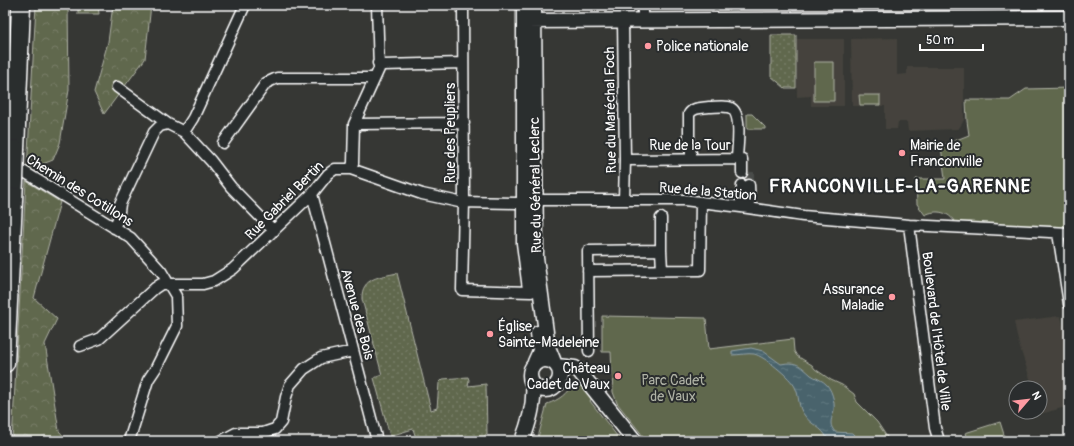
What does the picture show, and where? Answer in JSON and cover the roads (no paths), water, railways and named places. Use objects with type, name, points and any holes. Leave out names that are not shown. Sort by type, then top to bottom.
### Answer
[{"type":"highway","points":[[5,363],[14,180],[10,155],[21,5]]},
{"type":"main road","name":"Rue du Général Leclerc","points":[[524,5],[529,21],[530,201],[538,279],[548,347],[556,364]]},
{"type":"main road","name":"Rue du Général Leclerc","points":[[529,21],[534,5]]},
{"type":"main road","points":[[529,21],[1069,18]]},
{"type":"main road","name":"Rue du Général Leclerc","points":[[530,201],[524,243],[540,347],[536,362]]},
{"type":"main road","points":[[522,441],[534,395],[533,385],[529,374],[530,369],[536,362],[545,359],[556,364],[575,368],[579,371],[634,441]]},
{"type":"main road","points":[[533,385],[539,389],[553,386],[560,374],[556,364]]},
{"type":"main road","points":[[530,441],[536,425],[542,396],[553,386],[566,378],[575,376],[579,377],[590,384]]},
{"type":"street","points":[[184,132],[193,118],[245,5]]},
{"type":"street","points":[[351,169],[353,163],[354,124],[378,69],[377,5]]},
{"type":"street","name":"Rue des Peupliers","points":[[463,5],[464,202],[462,290],[531,292]]},
{"type":"street","points":[[643,21],[644,5]]},
{"type":"street","points":[[846,5],[846,19]]},
{"type":"street","name":"Rue du Maréchal Foch","points":[[623,20],[625,160],[624,200]]},
{"type":"street","name":"Rue des Peupliers","points":[[378,63],[383,65],[463,63]]},
{"type":"street","points":[[224,143],[266,83],[277,78],[374,78]]},
{"type":"street","points":[[117,87],[168,124],[184,132],[211,160],[231,187],[274,231]]},
{"type":"street","points":[[691,159],[689,144],[689,114],[692,110],[698,108],[729,107],[734,110],[737,115],[739,138],[737,145],[739,159]]},
{"type":"street","points":[[354,124],[464,123]]},
{"type":"street","points":[[114,228],[118,219],[120,204],[154,132],[160,126],[168,124]]},
{"type":"street","name":"Chemin des Cotillons","points":[[10,155],[114,228],[131,238],[161,271],[176,296],[177,326],[156,368],[148,380],[129,441]]},
{"type":"street","name":"Rue de la Tour","points":[[625,160],[739,159],[745,172]]},
{"type":"street","name":"Rue Gabriel Bertin","points":[[80,346],[99,339],[161,284],[203,284],[214,281],[233,269],[312,194],[328,174],[335,169],[351,169],[422,194],[459,202],[530,201]]},
{"type":"street","points":[[746,185],[746,208]]},
{"type":"street","name":"Avenue des Bois","points":[[312,194],[377,441]]},
{"type":"street","name":"Rue de la Station","points":[[530,201],[684,200],[804,216],[909,225],[1069,233]]},
{"type":"street","points":[[588,271],[700,270],[701,202]]},
{"type":"street","points":[[661,218],[662,270]]},
{"type":"street","name":"Boulevard de l'Hôtel de Ville","points":[[909,225],[938,441]]},
{"type":"street","points":[[1058,233],[1069,304]]},
{"type":"street","points":[[589,351],[588,251],[661,250]]},
{"type":"street","points":[[223,440],[236,433],[263,433],[275,429],[280,422],[290,385],[304,369],[321,358],[353,351]]},
{"type":"water","points":[[751,348],[763,351],[781,364],[790,363],[798,365],[825,383],[831,391],[834,403],[834,411],[831,422],[832,428],[835,432],[852,433],[854,435],[854,441],[826,441],[827,438],[825,434],[810,422],[802,413],[795,387],[783,373],[764,359],[754,354],[732,355],[732,351]]},
{"type":"tunnel","points":[[749,172],[749,185]]},
{"type":"place","name":"Police nationale","points":[[648,46]]},
{"type":"place","name":"Mairie de Franconville","points":[[902,153]]},
{"type":"place","name":"Assurance Maladie","points":[[892,297]]},
{"type":"place","name":"Église Sainte-Madeleine","points":[[490,334]]},
{"type":"place","name":"Château Cadet de Vaux","points":[[618,376]]},
{"type":"district","name":"FRANCONVILLE-LA-GARENNE","points":[[900,186]]},
{"type":"park label","name":"Parc Cadet de Vaux","points":[[673,388]]}]
